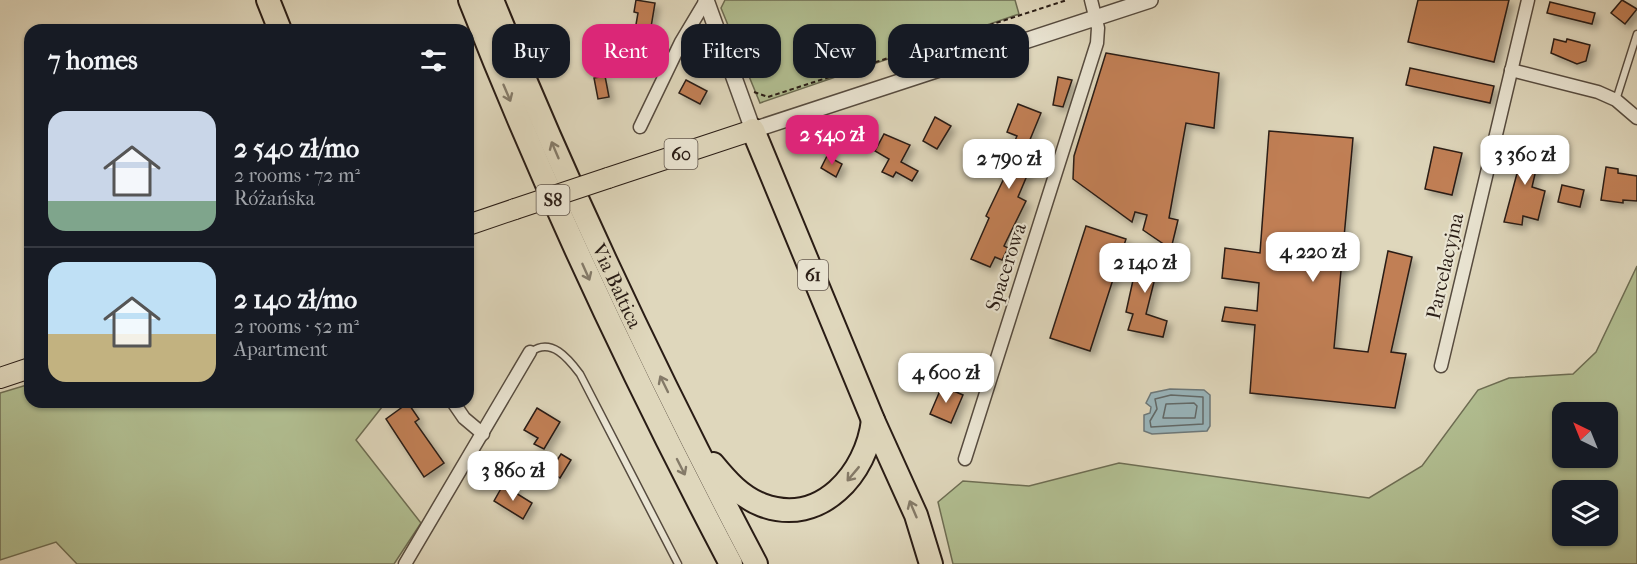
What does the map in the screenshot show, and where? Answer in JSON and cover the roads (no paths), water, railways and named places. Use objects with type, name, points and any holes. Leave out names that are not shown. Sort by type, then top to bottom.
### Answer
[{"type":"highway","points":[[268,0],[278,24]]},
{"type":"highway","name":"Via Baltica","points":[[470,0],[528,143],[602,307],[731,564]]},
{"type":"highway","name":"Via Baltica","points":[[492,0],[577,201],[690,437],[756,564]]},
{"type":"highway","name":"61","points":[[753,130],[873,420]]},
{"type":"highway","points":[[690,437],[738,491],[766,506],[794,509],[821,502],[847,481],[860,465],[871,438],[873,420]]},
{"type":"highway","points":[[873,420],[916,515],[931,564]]},
{"type":"main road","name":"60","points":[[474,223],[753,130]]},
{"type":"main road","points":[[0,378],[24,370]]},
{"type":"street","name":"Spacerowa","points":[[965,459],[1097,43],[1096,18],[1091,0]]},
{"type":"street","points":[[706,1],[753,130],[1150,0]]},
{"type":"street","name":"Parcelacyjna","points":[[1441,366],[1528,0]]},
{"type":"street","points":[[640,127],[681,42],[706,1]]},
{"type":"street","points":[[1511,70],[1598,92],[1616,100],[1637,118]]},
{"type":"street","points":[[405,564],[530,352]]},
{"type":"street","points":[[457,408],[464,418],[483,434]]},
{"type":"lane","points":[[1616,100],[1637,34]]},
{"type":"lane","points":[[530,352],[543,346],[555,349],[580,374],[678,564]]},
{"type":"water","points":[[1170,389],[1204,390],[1210,395],[1210,426],[1207,431],[1152,434],[1144,431],[1144,415],[1150,413],[1151,407],[1146,403],[1151,393]]}]
